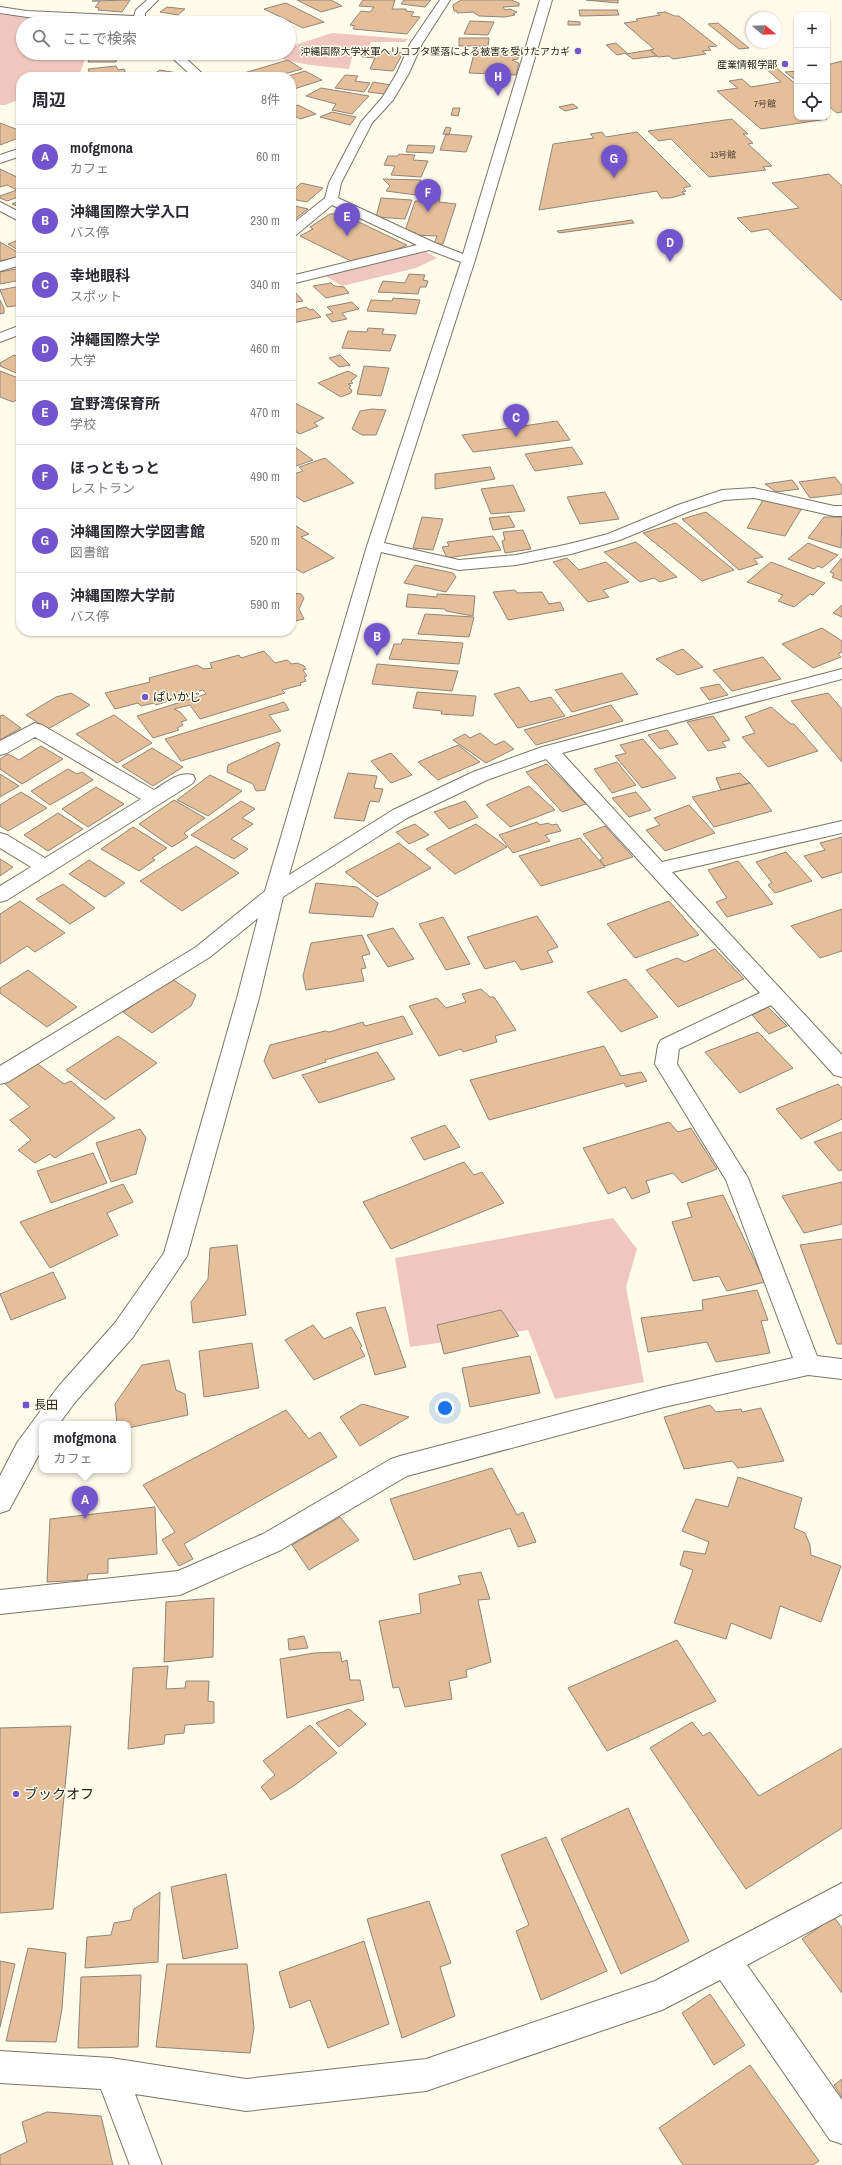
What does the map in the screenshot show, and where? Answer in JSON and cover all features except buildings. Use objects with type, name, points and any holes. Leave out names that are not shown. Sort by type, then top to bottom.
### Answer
[{"type":"street","points":[[140,16],[140,12],[153,0]]},
{"type":"street","points":[[296,228],[331,200],[335,183],[366,122],[387,100],[403,73],[416,44],[445,0]]},
{"type":"street","points":[[47,1421],[67,1394],[124,1330],[175,1256],[248,998],[274,894],[375,546],[468,260],[546,0]]},
{"type":"street","points":[[0,10],[56,16]]},
{"type":"street","points":[[182,60],[195,72]]},
{"type":"street","points":[[0,159],[16,154]]},
{"type":"street","points":[[331,200],[430,246],[468,260]]},
{"type":"street","points":[[0,206],[16,215]]},
{"type":"street","points":[[296,279],[430,246]]},
{"type":"street","points":[[0,267],[16,262]]},
{"type":"street","points":[[0,338],[16,331]]},
{"type":"street","points":[[375,546],[459,565],[516,560],[570,550],[614,537],[684,508],[722,495],[754,493],[834,511],[842,511]]},
{"type":"street","points":[[0,1076],[203,952],[274,894],[400,814],[480,776],[549,751],[842,675]]},
{"type":"street","points":[[0,749],[35,729],[155,799]]},
{"type":"street","points":[[549,751],[842,1069]]},
{"type":"street","points":[[0,895],[186,779]]},
{"type":"street","points":[[658,870],[842,827]]},
{"type":"street","points":[[0,839],[45,867]]},
{"type":"street","points":[[773,995],[668,1045],[666,1064],[737,1178],[808,1366]]},
{"type":"street","points":[[0,1602],[180,1583],[272,1542],[400,1466],[664,1397],[808,1366],[842,1369]]},
{"type":"street","points":[[0,1502],[26,1451],[39,1432]]},
{"type":"street","points":[[0,2067],[111,2074],[246,2095],[426,2075],[662,1994],[842,1898]]},
{"type":"street","points":[[725,1960],[842,2128]]},
{"type":"street","points":[[111,2074],[146,2165]]},
{"type":"shaded area","points":[[0,14],[22,16],[16,16],[16,60],[85,60],[80,72],[16,72],[16,101],[5,105],[0,105]]},
{"type":"shaded area","points":[[332,33],[408,39],[405,42],[371,42],[368,48],[354,50],[349,69],[297,63],[287,60],[296,60],[296,45]]},
{"type":"shaded area","points":[[423,250],[437,258],[416,268],[342,286],[324,275]]},
{"type":"shaded area","points":[[613,1218],[637,1249],[626,1287],[644,1382],[555,1399],[528,1330],[410,1347],[395,1258]]},
{"type":"place","name":"沖縄国際大学米軍ヘリコプタ墜落による被害を受けたアカギ","points":[[578,51]]},
{"type":"place","name":"産業情報学部","points":[[785,64]]},
{"type":"place","name":"沖縄国際大学前","points":[[498,96]]},
{"type":"place","name":"沖縄国際大学図書館","points":[[614,178]]},
{"type":"place","name":"ほっともっと","points":[[428,212]]},
{"type":"place","name":"宜野湾保育所","points":[[347,236]]},
{"type":"place","name":"沖繩国際大学","points":[[670,262]]},
{"type":"place","name":"幸地眼科","points":[[516,437]]},
{"type":"place","name":"沖縄国際大学入口","points":[[377,656]]},
{"type":"place","name":"ぱいかじ","points":[[145,697]]},
{"type":"place","name":"長田","points":[[26,1405]]},
{"type":"place","name":"mofgmona","points":[[85,1519]]},
{"type":"place","name":"ブックオフ","points":[[16,1794]]}]
